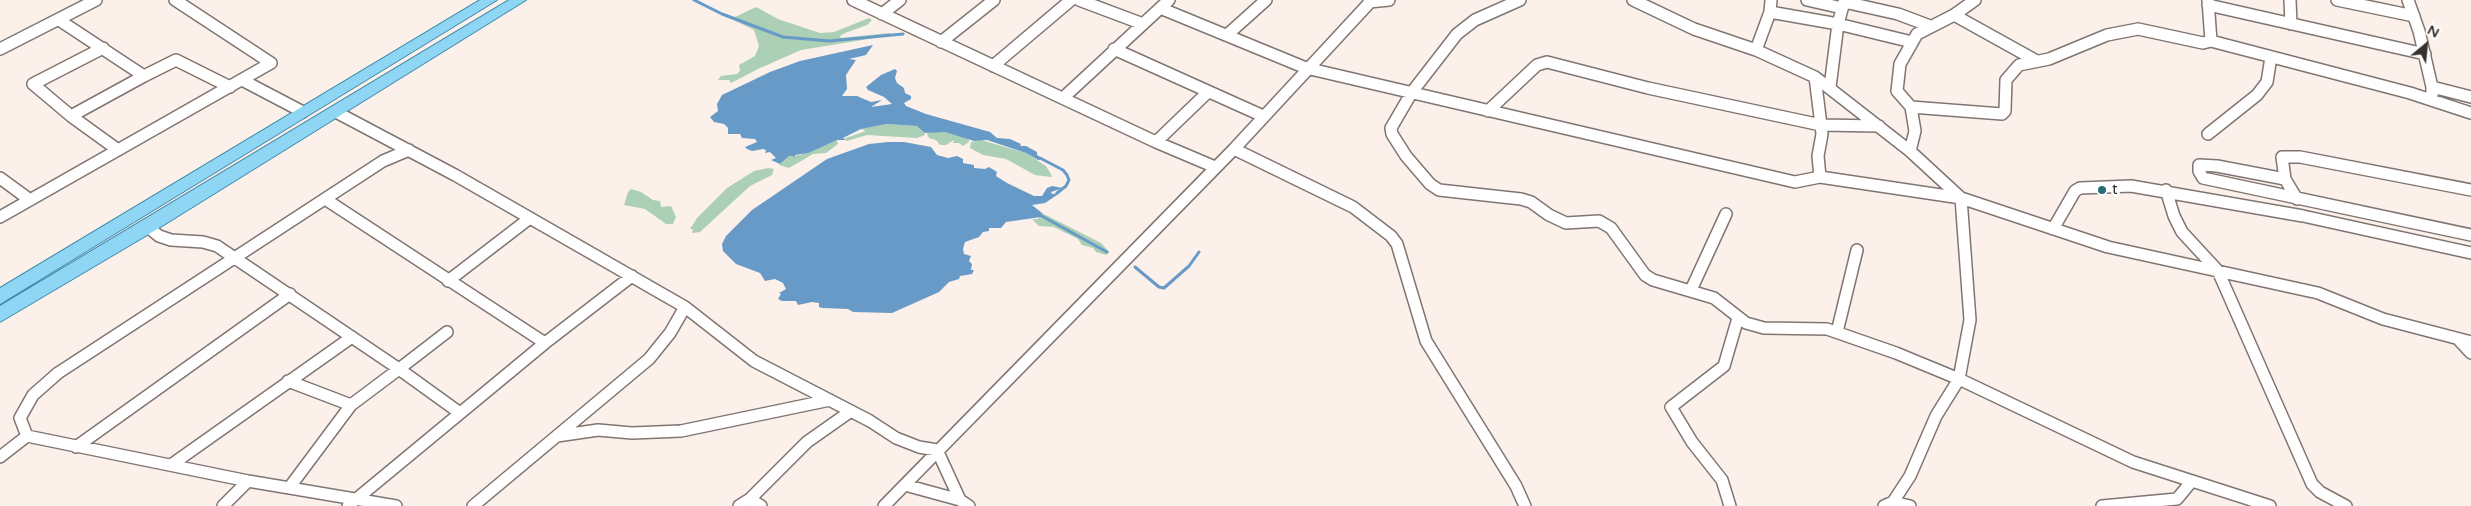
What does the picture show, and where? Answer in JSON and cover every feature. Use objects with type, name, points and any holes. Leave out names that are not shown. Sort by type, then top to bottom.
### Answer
[{"type":"main road","points":[[0,297],[490,0]]},
{"type":"main road","points":[[0,315],[148,227],[519,0]]},
{"type":"street","points":[[0,49],[96,0]]},
{"type":"street","points":[[0,217],[271,63],[269,59],[175,0]]},
{"type":"street","points":[[853,0],[1156,142],[1215,167]]},
{"type":"street","points":[[882,14],[900,0]]},
{"type":"street","points":[[942,42],[994,0]]},
{"type":"street","points":[[993,66],[1071,0]]},
{"type":"street","points":[[1079,0],[1142,24]]},
{"type":"street","points":[[1063,98],[1169,0]]},
{"type":"street","points":[[1227,35],[1266,0]]},
{"type":"street","points":[[884,506],[1234,149],[1306,68],[1371,1],[1389,0]]},
{"type":"street","points":[[1520,0],[1475,20],[1464,28],[1441,52],[1412,92],[1391,128],[1392,134],[1406,156],[1430,184],[1439,190],[1455,194],[1526,200],[1548,215],[1566,222],[1590,220],[1607,224],[1645,275],[1670,285],[1714,298],[1738,318],[1755,326],[1819,329],[1837,332],[1896,353],[1959,379],[2133,462],[2270,506]]},
{"type":"street","points":[[1633,0],[1694,29],[1756,50],[1815,77],[1910,151],[1961,198],[1970,320],[1959,379],[1936,416],[1910,476],[1889,504]]},
{"type":"street","points":[[1756,50],[1770,12],[1771,0]]},
{"type":"street","points":[[1806,0],[1842,8]]},
{"type":"street","points":[[1910,151],[1916,131],[1911,107],[1897,89],[1900,64],[1917,34],[1954,15],[1973,0]]},
{"type":"street","points":[[2290,0],[2291,24]]},
{"type":"street","points":[[2337,0],[2414,16]]},
{"type":"street","points":[[2408,0],[2425,54],[2432,87],[2432,99]]},
{"type":"street","points":[[1830,87],[1838,24],[1845,2],[1898,14],[1930,26]]},
{"type":"street","points":[[2211,42],[2208,2],[2291,24],[2425,54]]},
{"type":"street","points":[[1160,8],[1306,68],[1686,159],[1795,182],[1820,177],[1961,198],[2053,229],[2147,257],[2318,293],[2382,319],[2471,342]]},
{"type":"street","points":[[1770,12],[1838,24],[1912,42]]},
{"type":"street","points":[[1954,15],[2035,60]]},
{"type":"street","points":[[59,20],[144,76]]},
{"type":"street","points":[[1911,107],[2002,114],[2005,111],[2006,80],[2019,65],[2035,60],[2049,60],[2107,35],[2144,30],[2203,43],[2211,42],[2272,57],[2432,99],[2471,113]]},
{"type":"street","points":[[103,48],[33,84],[71,116],[118,150]]},
{"type":"street","points":[[1114,49],[1263,116]]},
{"type":"street","points":[[2208,134],[2256,95],[2267,82],[2272,57]]},
{"type":"street","points":[[71,116],[176,60],[230,87]]},
{"type":"street","points":[[1488,111],[1537,65],[1547,62],[1648,88],[1821,125],[1879,126]]},
{"type":"street","points":[[1815,77],[1822,134],[1818,156],[1820,177]]},
{"type":"street","points":[[242,80],[304,112]]},
{"type":"street","points":[[2432,87],[2471,97]]},
{"type":"street","points":[[1156,142],[1208,92]]},
{"type":"street","points":[[336,112],[530,218],[685,307],[754,361],[851,411],[896,438],[919,447],[938,450]]},
{"type":"street","points":[[1234,149],[1352,207],[1390,236],[1396,244],[1426,341],[1516,486],[1525,506]]},
{"type":"street","points":[[396,506],[351,502],[28,436],[22,427],[20,418],[25,406],[58,373],[382,161],[408,150]]},
{"type":"street","points":[[2296,199],[2285,179],[2282,158],[2290,157],[2471,190]]},
{"type":"street","points":[[2285,179],[2217,166],[2199,165],[2199,171],[2203,178],[2471,235]]},
{"type":"street","points":[[0,178],[30,200]]},
{"type":"street","points":[[2053,229],[2075,191],[2080,188],[2117,185],[2166,190],[2303,216],[2471,254]]},
{"type":"street","points":[[2166,190],[2174,216],[2182,232],[2218,271],[2312,484],[2320,492],[2346,506]]},
{"type":"street","points":[[325,199],[448,282],[545,343]]},
{"type":"street","points":[[1691,290],[1726,214]]},
{"type":"street","points":[[448,282],[530,218]]},
{"type":"street","points":[[148,227],[159,236],[171,240],[203,242],[217,246],[290,294],[460,413]]},
{"type":"street","points":[[1837,332],[1857,250]]},
{"type":"street","points":[[351,502],[545,343],[632,276]]},
{"type":"street","points":[[76,447],[290,294]]},
{"type":"street","points":[[473,506],[649,359],[670,333],[685,307]]},
{"type":"street","points":[[1730,506],[1722,480],[1692,442],[1671,407],[1724,366],[1738,318]]},
{"type":"street","points":[[289,488],[352,405],[447,332]]},
{"type":"street","points":[[171,465],[352,337]]},
{"type":"street","points":[[2458,339],[2471,353]]},
{"type":"street","points":[[288,381],[352,405]]},
{"type":"street","points":[[557,436],[598,430],[632,433],[681,431],[830,400]]},
{"type":"street","points":[[750,504],[807,442],[851,411]]},
{"type":"street","points":[[0,457],[28,436]]},
{"type":"street","points":[[938,450],[964,503]]},
{"type":"street","points":[[223,506],[248,481]]},
{"type":"street","points":[[2102,506],[2177,499],[2192,482]]},
{"type":"street","points":[[905,485],[964,503]]},
{"type":"street","points":[[1889,504],[1910,506]]},
{"type":"green space","points":[[756,7],[778,19],[820,33],[834,32],[869,18],[872,20],[867,25],[845,33],[840,36],[841,38],[889,33],[893,35],[801,50],[731,83],[729,80],[718,80],[721,76],[737,74],[740,71],[739,65],[755,56],[759,46],[754,30],[722,14],[735,17]]},
{"type":"green space","points":[[887,124],[917,126],[924,130],[925,135],[917,138],[867,135],[847,141],[843,139],[866,131],[861,129]]},
{"type":"green space","points":[[931,131],[946,132],[964,137],[969,142],[963,146],[959,143],[953,143],[954,140],[946,145],[940,145],[936,140],[929,138],[927,134]]},
{"type":"green space","points":[[837,140],[838,144],[826,153],[813,154],[789,168],[779,165],[789,156],[800,155]]},
{"type":"green space","points":[[981,140],[1026,153],[1046,166],[1052,176],[1035,175],[1006,159],[983,155],[970,148],[971,142]]},
{"type":"green space","points":[[768,168],[774,169],[772,175],[750,186],[700,232],[692,233],[693,229],[690,229],[697,218],[727,188],[754,171]]},
{"type":"green space","points":[[631,189],[641,192],[653,200],[660,201],[661,207],[671,206],[676,217],[673,224],[666,224],[645,209],[624,205],[628,192]]},
{"type":"green space","points":[[1042,213],[1101,243],[1109,252],[1106,255],[1096,252],[1093,248],[1082,245],[1078,239],[1054,227],[1039,226],[1032,219],[1038,219]]},
{"type":"water","points":[[873,45],[866,55],[849,59],[856,60],[846,75],[847,89],[842,96],[857,96],[871,102],[882,100],[871,107],[892,104],[866,87],[881,75],[895,69],[897,71],[895,78],[897,83],[904,88],[905,93],[911,96],[911,99],[904,103],[906,106],[926,114],[990,132],[997,138],[1010,139],[1021,144],[1020,146],[1026,146],[1037,152],[1037,155],[1044,159],[1038,160],[1026,153],[987,140],[974,141],[945,132],[925,133],[917,126],[887,124],[861,129],[843,138],[845,140],[837,140],[808,153],[795,155],[794,158],[789,156],[780,164],[771,160],[776,158],[770,152],[765,153],[766,150],[752,151],[745,147],[757,142],[755,139],[742,138],[740,134],[728,134],[728,128],[724,124],[714,122],[710,117],[718,111],[717,104],[722,95],[770,72],[800,61]]},
{"type":"water","points":[[904,142],[931,147],[937,155],[948,158],[957,156],[963,159],[963,163],[974,165],[974,168],[985,169],[989,167],[997,172],[996,176],[1034,196],[1042,196],[1047,188],[1052,186],[1063,188],[1051,192],[1052,194],[1060,193],[1045,203],[1032,205],[1042,213],[1041,217],[1006,222],[1001,228],[989,228],[989,231],[983,232],[979,237],[965,242],[964,254],[971,256],[969,261],[972,264],[971,270],[974,270],[972,274],[960,276],[959,279],[949,282],[939,292],[892,313],[853,312],[848,309],[819,307],[819,303],[812,302],[798,305],[796,301],[782,301],[778,299],[781,294],[779,293],[786,289],[783,283],[775,279],[765,281],[760,273],[736,264],[723,251],[722,244],[726,236],[752,210],[827,159],[869,144]]},
{"type":"waterway","points":[[694,0],[722,14],[783,37],[829,41],[903,34]]},
{"type":"waterway","points":[[1040,158],[1063,170],[1067,175],[1069,180],[1066,186],[1057,193]]},
{"type":"waterway","points":[[1040,215],[1107,252]]},
{"type":"waterway","points":[[1135,267],[1159,287],[1164,288],[1189,266],[1199,252]]},
{"type":"place","name":"t","points":[[2102,190]]}]
